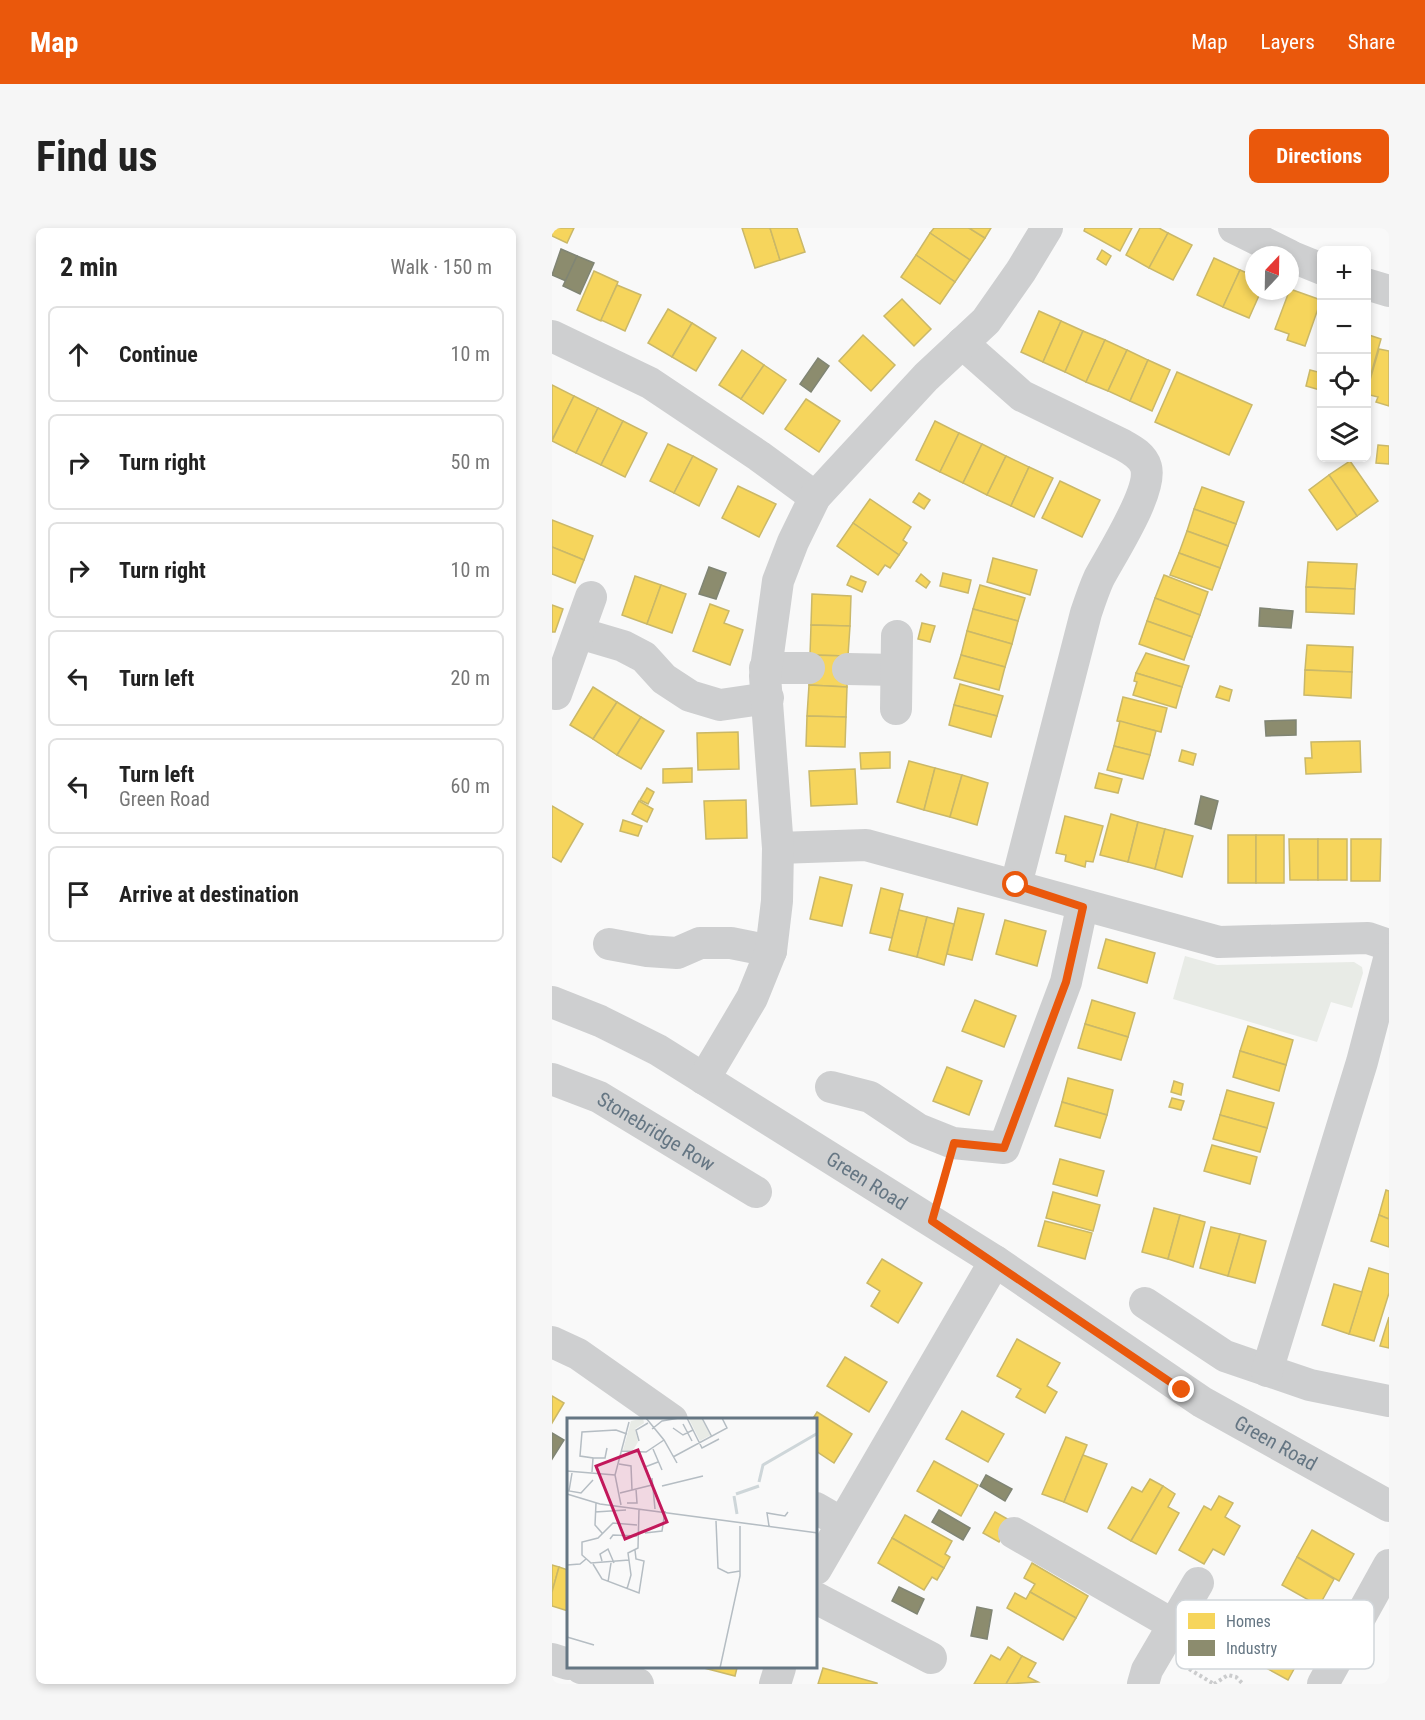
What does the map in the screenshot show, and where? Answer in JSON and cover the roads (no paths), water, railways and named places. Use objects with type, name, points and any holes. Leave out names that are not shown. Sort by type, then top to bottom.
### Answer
[{"type":"street","points":[[704,1080],[752,998],[771,951],[777,901],[778,848],[767,683],[778,581],[814,497],[876,429],[986,321],[1022,271],[1047,228]]},
{"type":"street","points":[[1234,228],[1271,246]]},
{"type":"street","points":[[1299,259],[1317,267]]},
{"type":"street","points":[[1371,286],[1389,291]]},
{"type":"street","points":[[552,336],[650,383],[759,456],[814,497]]},
{"type":"street","points":[[962,343],[1022,396],[1137,453],[1146,466],[1147,473],[1147,480],[1141,495],[1116,551],[1100,578],[1086,613],[1016,885]]},
{"type":"street","points":[[556,694],[591,597]]},
{"type":"street","points":[[579,633],[623,646],[644,657],[664,679],[690,696],[720,705],[767,683],[809,668]]},
{"type":"street","points":[[896,709],[897,636]]},
{"type":"street","points":[[848,669],[896,670]]},
{"type":"street","points":[[778,848],[866,845],[1016,885],[1083,907],[1219,942],[1368,938],[1389,945]]},
{"type":"street","points":[[831,1086],[870,1097],[918,1129],[954,1143],[1004,1148],[1066,982],[1083,907]]},
{"type":"street","points":[[609,944],[646,951],[677,953],[700,943],[730,943],[771,951]]},
{"type":"street","points":[[1267,1371],[1362,1062],[1389,959]]},
{"type":"street","name":"Green Road","points":[[552,1002],[600,1021],[658,1050],[995,1261],[1202,1402],[1389,1506]]},
{"type":"street","name":"Stonebridge Row","points":[[552,1079],[599,1097],[756,1192]]},
{"type":"street","points":[[818,1561],[829,1516],[995,1261]]},
{"type":"street","points":[[1144,1303],[1225,1356],[1310,1385],[1389,1401]]},
{"type":"street","points":[[552,1342],[578,1354],[669,1418]]},
{"type":"street","points":[[1014,1533],[1172,1624]]},
{"type":"street","points":[[1371,1600],[1389,1565]]},
{"type":"street","points":[[1187,1600],[1198,1583]]},
{"type":"street","points":[[818,1599],[931,1658]]},
{"type":"street","points":[[1143,1684],[1147,1670],[1176,1618]]},
{"type":"street","points":[[552,1659],[567,1664]]},
{"type":"street","points":[[585,1669],[638,1684]]},
{"type":"street","points":[[775,1684],[780,1669]]}]
